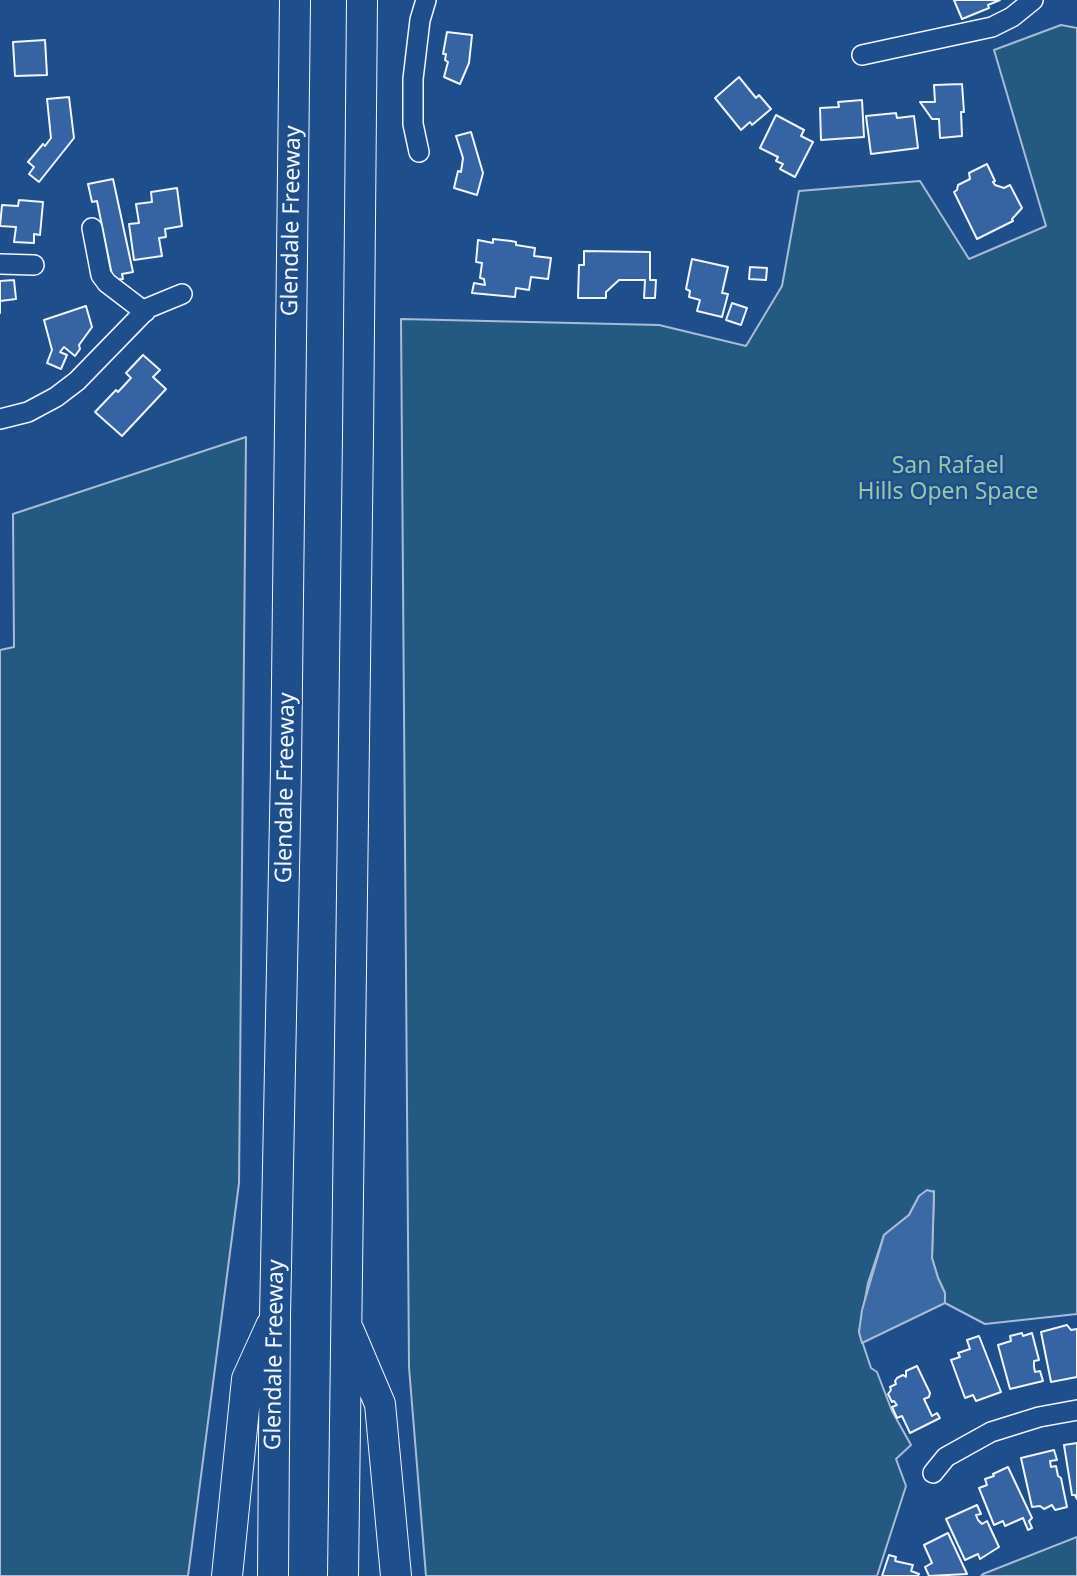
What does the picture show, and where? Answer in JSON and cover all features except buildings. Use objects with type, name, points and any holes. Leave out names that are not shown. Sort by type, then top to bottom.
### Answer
[{"type":"highway","name":"Glendale Freeway","points":[[273,1576],[295,0]]},
{"type":"highway","points":[[343,1576],[362,0]]},
{"type":"highway","points":[[227,1576],[247,1379],[275,1316]]},
{"type":"highway","points":[[345,1322],[380,1404],[396,1576]]},
{"type":"street","points":[[419,152],[413,124],[413,79],[420,20],[426,0]]},
{"type":"street","points":[[862,55],[992,27],[1012,17],[1033,0]]},
{"type":"street","points":[[93,228],[101,275],[107,283],[145,312]]},
{"type":"street","points":[[0,264],[34,265]]},
{"type":"street","points":[[0,419],[28,412],[66,390],[145,312],[182,295]]},
{"type":"street","points":[[933,1473],[947,1457],[991,1432],[1039,1417],[1077,1410]]},
{"type":"green space","name":"San Rafael Hills Open Space","points":[[1061,25],[1077,28],[1077,1314],[985,1324],[945,1303],[945,1293],[932,1258],[934,1191],[919,1196],[909,1215],[884,1235],[868,1283],[859,1332],[871,1368],[877,1372],[892,1411],[911,1445],[896,1459],[906,1486],[877,1576],[426,1576],[409,1367],[401,319],[659,325],[746,346],[782,286],[799,191],[920,181],[969,259],[1046,226],[994,50]]},
{"type":"green space","points":[[246,437],[239,1183],[188,1576],[0,1576],[0,650],[14,647],[13,514]]},
{"type":"green space","points":[[1077,1537],[1077,1576],[981,1576],[983,1574]]},
{"type":"shaded area","points":[[927,1190],[934,1192],[932,1258],[945,1293],[945,1303],[862,1343],[859,1332],[862,1310],[884,1235],[909,1215],[919,1196]]}]
